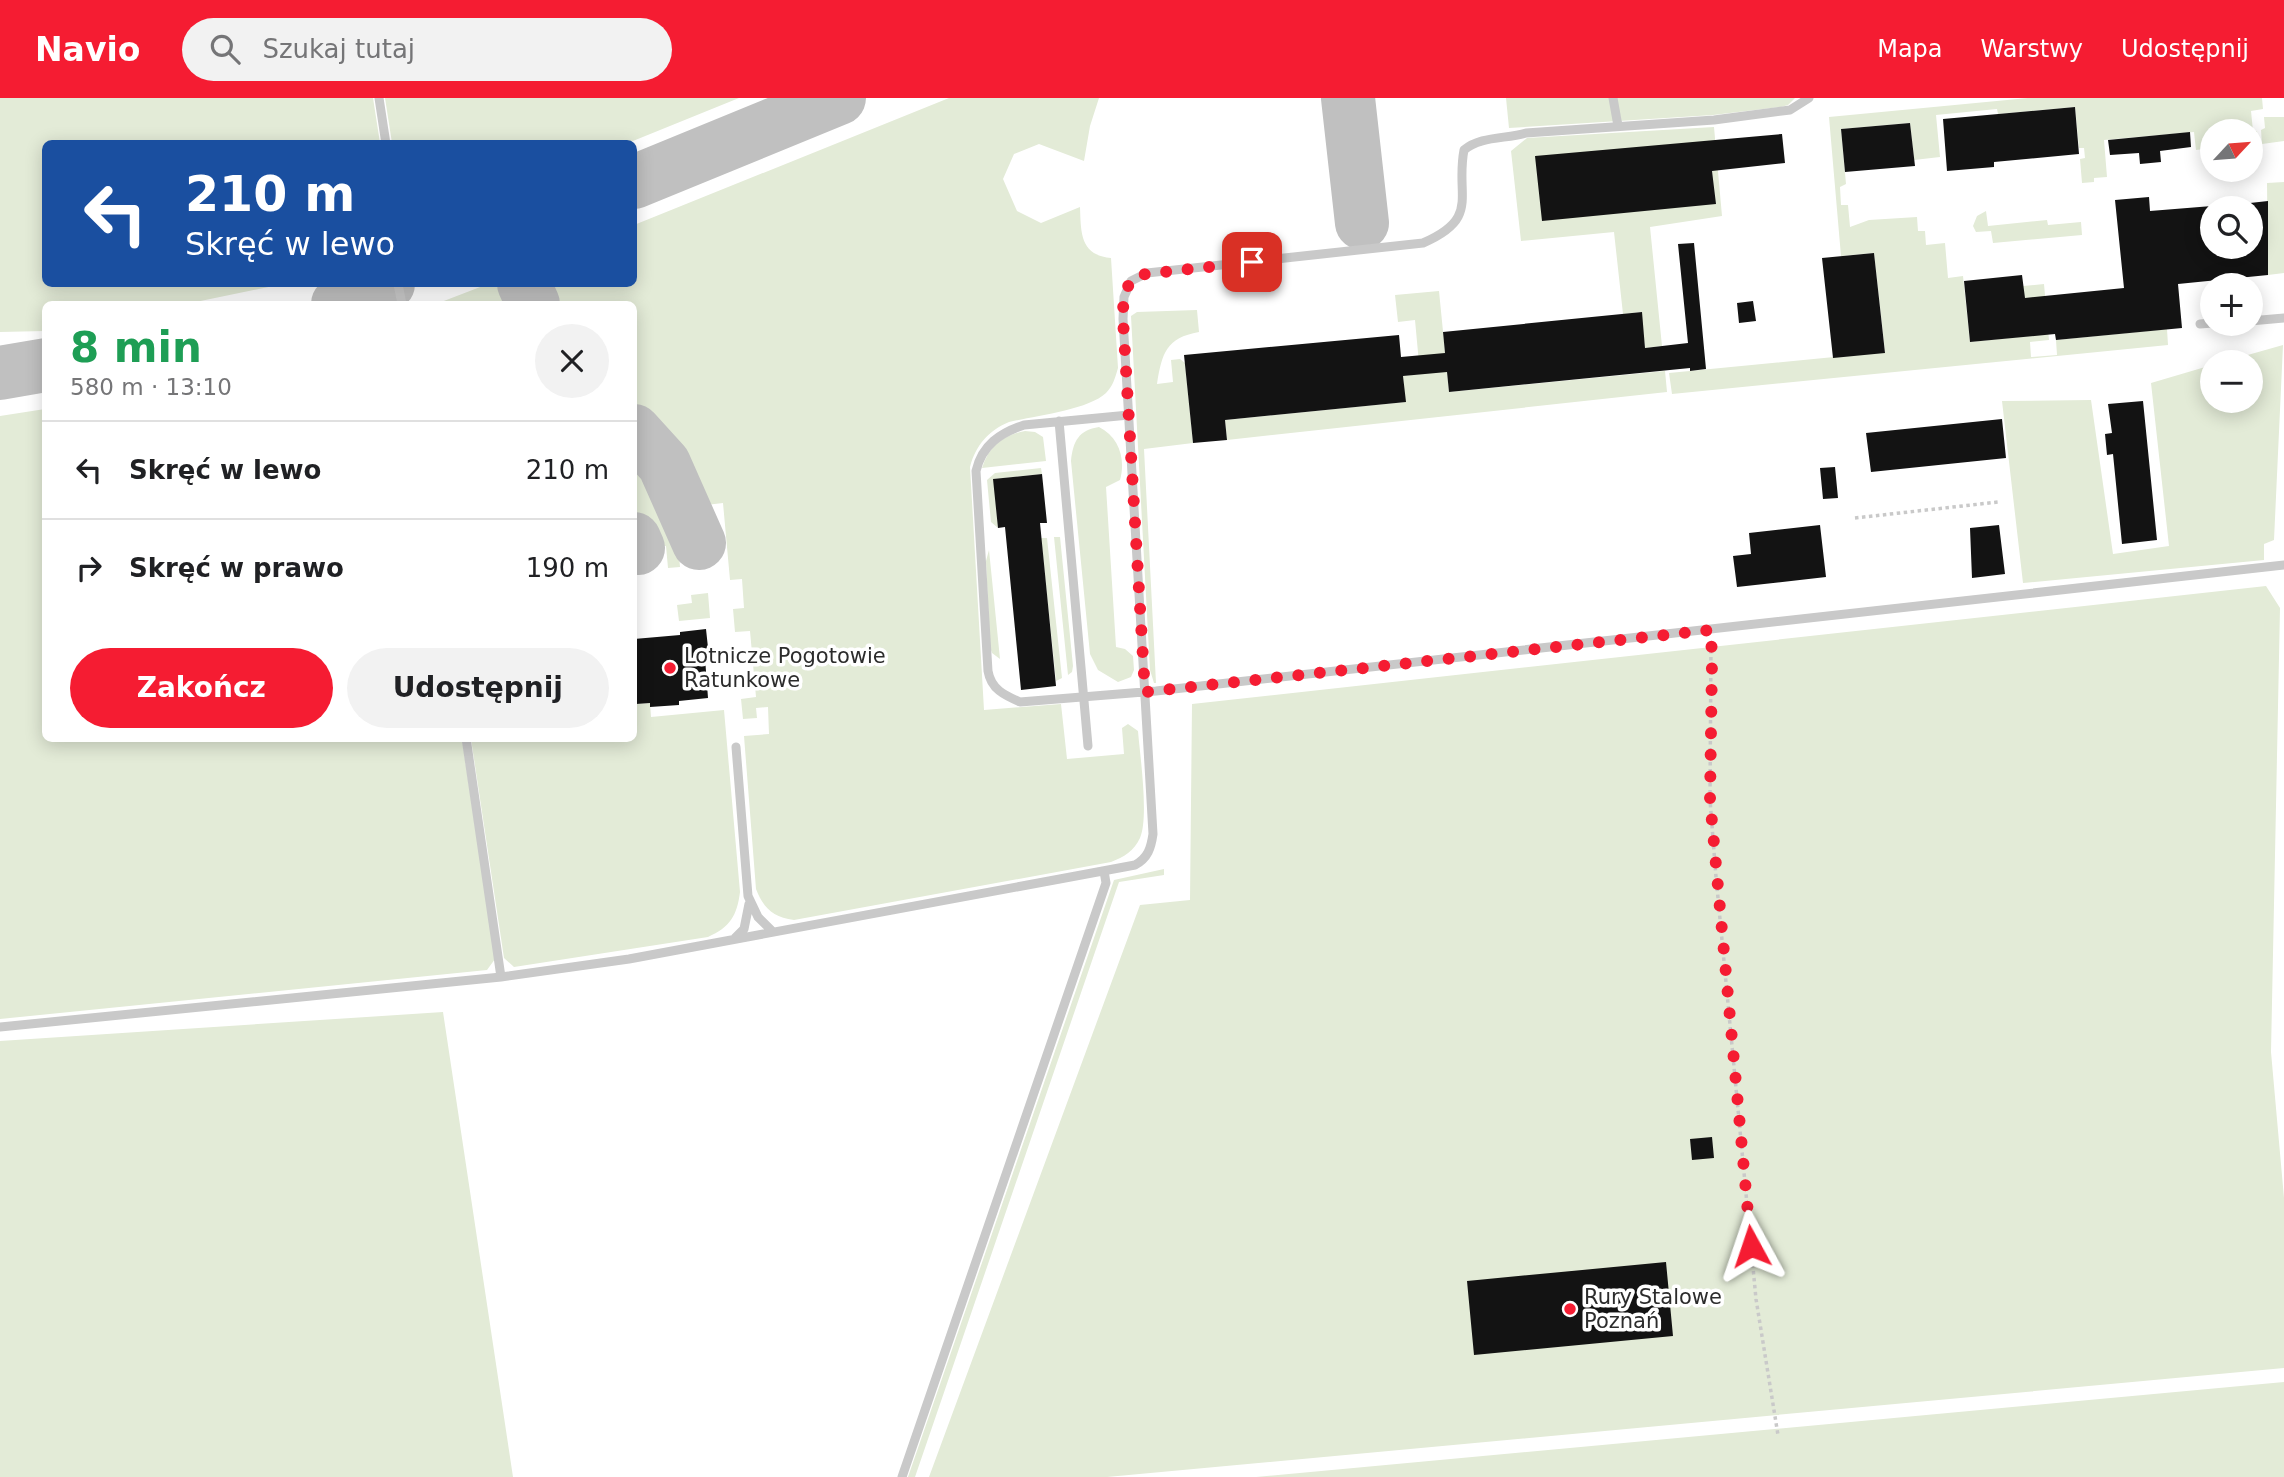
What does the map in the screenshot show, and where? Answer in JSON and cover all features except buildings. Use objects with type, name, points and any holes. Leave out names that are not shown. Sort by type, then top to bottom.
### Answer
[{"type":"lane","points":[[379,98],[385,140]]},
{"type":"lane","points":[[1613,98],[1618,126]]},
{"type":"lane","points":[[0,1027],[501,977],[653,955],[1104,872],[1142,862],[1152,845],[1123,307],[1130,281],[1138,275],[1423,243],[1450,228],[1461,212],[1464,194],[1461,162],[1464,150],[1476,142],[1526,133],[1714,120],[1790,110],[1809,98]]},
{"type":"lane","points":[[2263,320],[2284,318]]},
{"type":"lane","points":[[1129,415],[1024,425],[989,443],[979,459],[976,471],[988,671],[990,682],[998,690],[1020,702],[1145,692],[2284,565]]},
{"type":"lane","points":[[1059,421],[1088,746]]},
{"type":"lane","points":[[467,742],[501,977]]},
{"type":"lane","points":[[734,940],[744,929],[748,918],[736,747]]},
{"type":"lane","points":[[902,1477],[1102,896],[1106,883],[1104,872]]},
{"type":"lane","points":[[748,896],[758,917],[773,932]]},
{"type":"path","points":[[1854,518],[1998,502]]},
{"type":"path","points":[[1711,630],[1710,800],[1716,877],[1756,1298],[1778,1435]]},
{"type":"green space","points":[[0,98],[373,98],[380,140],[42,140],[42,287],[268,287],[201,301],[42,301],[42,331],[0,332]]},
{"type":"green space","points":[[385,98],[739,98],[635,140],[392,140]]},
{"type":"green space","points":[[949,98],[1099,98],[1090,126],[1084,161],[1039,144],[1014,154],[1003,179],[1017,211],[1041,223],[1080,207],[1084,241],[1093,252],[1111,258],[1118,368],[1115,378],[1106,393],[1087,404],[1009,422],[995,430],[979,445],[970,467],[984,710],[1061,704],[1067,759],[1124,754],[1122,728],[1128,724],[1138,731],[1144,816],[1140,838],[1132,850],[1111,862],[794,920],[775,914],[762,902],[756,889],[744,736],[769,734],[768,707],[756,708],[757,718],[743,719],[741,699],[756,697],[750,631],[735,632],[733,609],[744,608],[742,579],[730,580],[723,503],[706,505],[709,542],[678,545],[680,567],[668,568],[666,546],[637,549],[637,301],[444,301],[480,287],[637,287],[637,224]]},
{"type":"green space","points":[[1506,98],[1795,98],[1788,105],[1781,107],[1713,115],[1509,128]]},
{"type":"green space","points":[[2028,98],[2262,98],[2263,109],[2251,111],[2252,119],[2200,119],[2200,150],[2196,150],[2194,132],[2104,140],[2107,177],[2082,183],[2080,159],[2085,158],[2084,148],[2079,148],[2075,107],[1998,114],[1997,109],[1936,115],[1940,157],[1914,160],[1910,123],[1841,129],[1846,184],[1840,187],[1841,205],[1848,205],[1850,227],[1869,220],[1917,217],[1918,231],[1925,231],[1926,245],[1945,243],[1948,278],[1963,276],[1970,342],[2028,336],[2023,286],[2044,284],[2049,340],[2030,342],[2031,357],[2057,355],[2056,340],[2167,329],[2168,345],[1672,394],[1669,373],[1885,352],[1874,253],[1841,256],[1829,117]]},
{"type":"green space","points":[[2264,117],[2284,117],[2284,141],[2263,144]]},
{"type":"green space","points":[[1714,127],[1722,216],[1650,227],[1662,346],[1645,348],[1641,312],[1623,314],[1614,232],[1521,241],[1511,151],[1527,138]]},
{"type":"green space","points":[[2284,182],[2284,273],[2268,275],[2267,183]]},
{"type":"green space","points":[[1986,211],[1988,226],[2047,220],[2048,225],[2081,222],[2082,235],[1993,243],[1991,231],[1976,232],[1973,226],[1977,216]]},
{"type":"green space","points":[[1439,291],[1449,392],[1665,371],[1667,392],[1227,440],[1225,420],[1405,402],[1403,376],[1420,374],[1415,320],[1398,322],[1395,295]]},
{"type":"green space","points":[[1197,310],[1199,332],[1179,338],[1168,349],[1161,364],[1157,384],[1173,382],[1171,360],[1180,359],[1185,363],[1193,443],[1144,449],[1154,683],[1150,670],[1131,316],[1137,312]]},
{"type":"green space","points":[[2283,345],[2274,540],[2264,544],[2264,560],[2023,583],[2002,401],[2091,400],[2113,554],[2169,546],[2151,383],[2200,369],[2200,413],[2263,413],[2263,351]]},
{"type":"green space","points":[[42,409],[42,742],[462,742],[495,959],[487,970],[0,1019],[0,416]]},
{"type":"green space","points":[[1099,427],[1116,443],[1122,464],[1120,480],[1106,487],[1116,647],[1125,649],[1133,656],[1134,670],[1131,677],[1118,682],[1098,670],[1090,654],[1071,461],[1078,438],[1086,431]]},
{"type":"green space","points":[[1025,431],[1035,432],[1043,437],[1046,461],[982,468],[998,443],[1010,435]]},
{"type":"green space","points":[[1041,468],[1042,474],[994,479],[998,528],[991,522],[987,480],[995,473]]},
{"type":"green space","points":[[1054,537],[1060,537],[1073,666],[1068,675]]},
{"type":"green space","points":[[1041,538],[1047,538],[1062,678],[1056,681]]},
{"type":"green space","points":[[989,550],[1000,659],[992,653],[990,647],[986,561]]},
{"type":"green space","points":[[2266,586],[2280,608],[2271,1052],[2284,1198],[2284,1368],[1107,1477],[929,1477],[1140,905],[1190,900],[1192,704]]},
{"type":"green space","points":[[708,593],[710,618],[679,621],[677,605],[692,603],[691,595]]},
{"type":"green space","points":[[650,703],[651,717],[724,710],[740,892],[737,908],[727,925],[708,937],[514,967],[504,958],[471,742],[637,742],[637,704]]},
{"type":"green space","points":[[1164,869],[1164,875],[1119,882],[915,1477],[908,1477],[1114,880]]},
{"type":"green space","points":[[443,1012],[513,1477],[0,1477],[0,1041]]},
{"type":"green space","points":[[2284,1382],[2284,1477],[1256,1477]]},
{"type":"taxiway","points":[[637,181],[839,98]]},
{"type":"taxiway","points":[[1348,98],[1362,223]]},
{"type":"taxiway","points":[[346,301],[380,287]]},
{"type":"taxiway","points":[[525,287],[532,301]]},
{"type":"taxiway","points":[[0,373],[42,366]]},
{"type":"taxiway","points":[[637,434],[664,464],[699,543]]},
{"type":"place","name":"Lotnicze Pogotowie Ratunkowe","points":[[670,668]]},
{"type":"place","name":"Rury Stalowe Poznań","points":[[1570,1309]]},
{"type":"route","points":[[1252,262],[1138,275],[1130,281],[1124,297],[1123,319],[1145,692],[1711,630],[1710,800],[1751,1246]]}]
